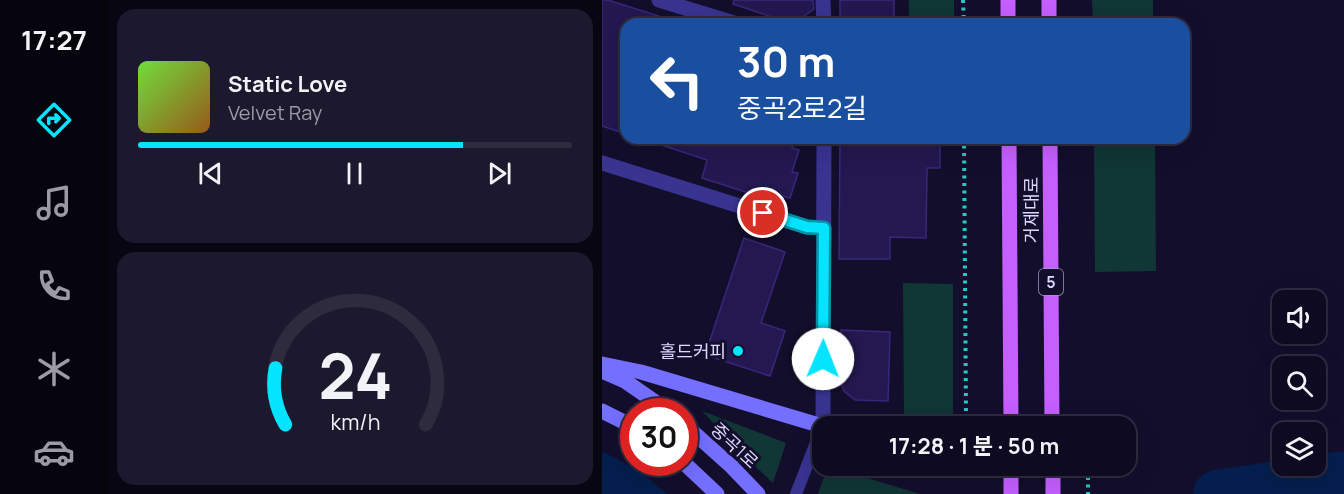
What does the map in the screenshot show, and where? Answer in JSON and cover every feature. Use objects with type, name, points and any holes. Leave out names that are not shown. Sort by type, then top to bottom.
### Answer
[{"type":"main road","points":[[1008,0],[1008,18]]},
{"type":"main road","points":[[1049,0],[1049,18]]},
{"type":"main road","name":"거제대로","points":[[1009,144],[1011,416]]},
{"type":"main road","name":"거제대로","points":[[1050,144],[1052,416]]},
{"type":"main road","points":[[1011,476],[1011,494]]},
{"type":"street","points":[[659,0],[718,18]]},
{"type":"street","points":[[823,0],[824,18]]},
{"type":"street","points":[[823,416],[824,144]]},
{"type":"street","points":[[602,163],[807,227],[824,228]]},
{"type":"street","points":[[602,364],[641,372],[812,423]]},
{"type":"street","points":[[602,371],[625,381],[649,398]]},
{"type":"street","points":[[602,411],[620,420]]},
{"type":"street","name":"중곡1로","points":[[698,437],[758,494]]},
{"type":"street","points":[[698,476],[717,494]]},
{"type":"lane","points":[[796,494],[812,454]]},
{"type":"path","points":[[963,0],[964,18]]},
{"type":"path","points":[[964,144],[966,414]]},
{"type":"path","points":[[1088,477],[1088,494]]},
{"type":"green space","points":[[909,0],[954,0],[954,18],[909,18]]},
{"type":"green space","points":[[1092,0],[1153,0],[1153,18],[1093,18]]},
{"type":"green space","points":[[1094,144],[1155,144],[1156,271],[1095,272]]},
{"type":"green space","points":[[903,283],[953,284],[953,416],[904,416]]},
{"type":"green space","points":[[702,411],[786,443],[773,483],[743,455]]},
{"type":"green space","points":[[824,476],[861,476],[920,494],[818,494]]},
{"type":"water","points":[[602,451],[620,461],[620,476],[646,476],[667,494],[602,494]]},
{"type":"building","points":[[602,0],[608,0],[665,18],[620,18],[620,132],[602,126]]},
{"type":"building","points":[[734,0],[813,0],[814,9],[801,18],[775,18],[733,4]]},
{"type":"building","points":[[840,0],[894,0],[894,18],[840,18]]},
{"type":"building","points":[[658,144],[793,144],[792,148],[799,150],[792,172],[798,173],[790,198],[782,196],[780,203],[702,178],[707,160]]},
{"type":"building","points":[[840,144],[940,144],[940,168],[927,168],[926,238],[890,237],[890,259],[839,259]]},
{"type":"building","points":[[744,238],[785,252],[761,323],[785,331],[770,376],[705,355]]},
{"type":"building","points":[[841,330],[890,332],[888,401],[855,400],[844,391],[840,380]]},
{"type":"waterway","points":[[1217,494],[1345,475]]},
{"type":"place","name":"홀드커피","points":[[738,351]]},
{"type":"route","points":[[763,213],[807,227],[824,228],[823,359]]}]
